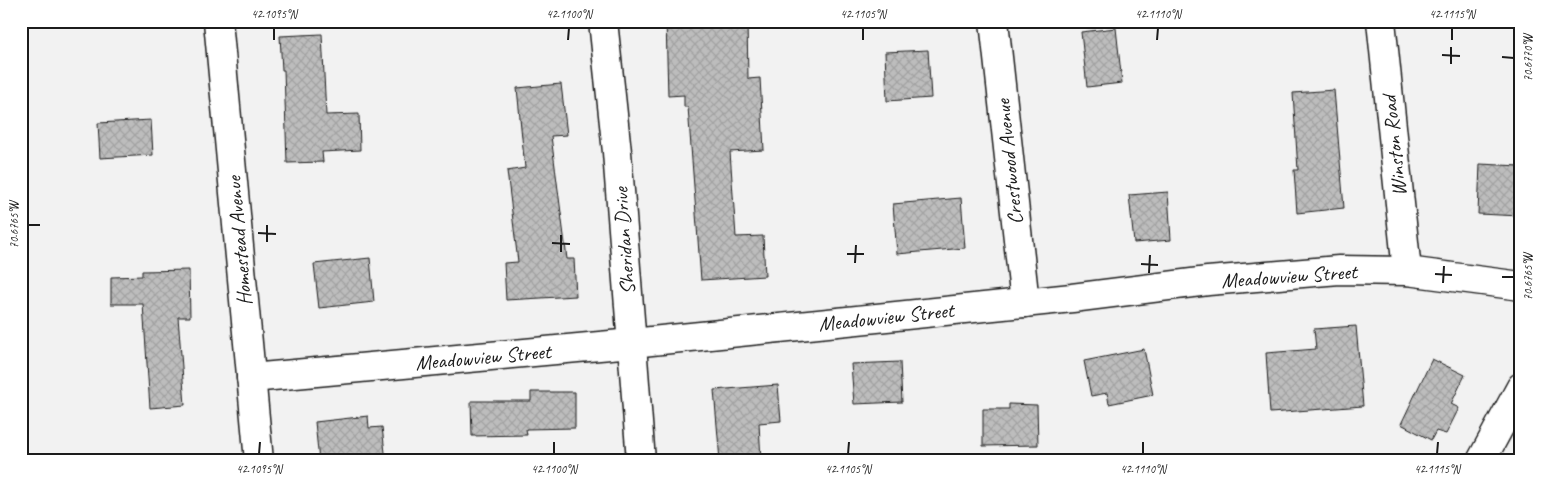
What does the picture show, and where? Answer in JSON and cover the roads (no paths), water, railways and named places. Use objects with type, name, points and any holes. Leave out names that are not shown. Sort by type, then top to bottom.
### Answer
[{"type":"street","name":"Homestead Avenue","points":[[218,21],[259,461]]},
{"type":"street","name":"Sheridan Drive","points":[[603,21],[617,152],[641,461]]},
{"type":"street","name":"Crestwood Avenue","points":[[994,21],[1025,303]]},
{"type":"street","name":"Winston Road","points":[[1381,21],[1407,272]]},
{"type":"street","name":"Meadowview Street","points":[[251,378],[632,344],[1025,303],[1208,281],[1320,272],[1407,272],[1521,286]]},
{"type":"street","points":[[1481,461],[1521,386]]}]
